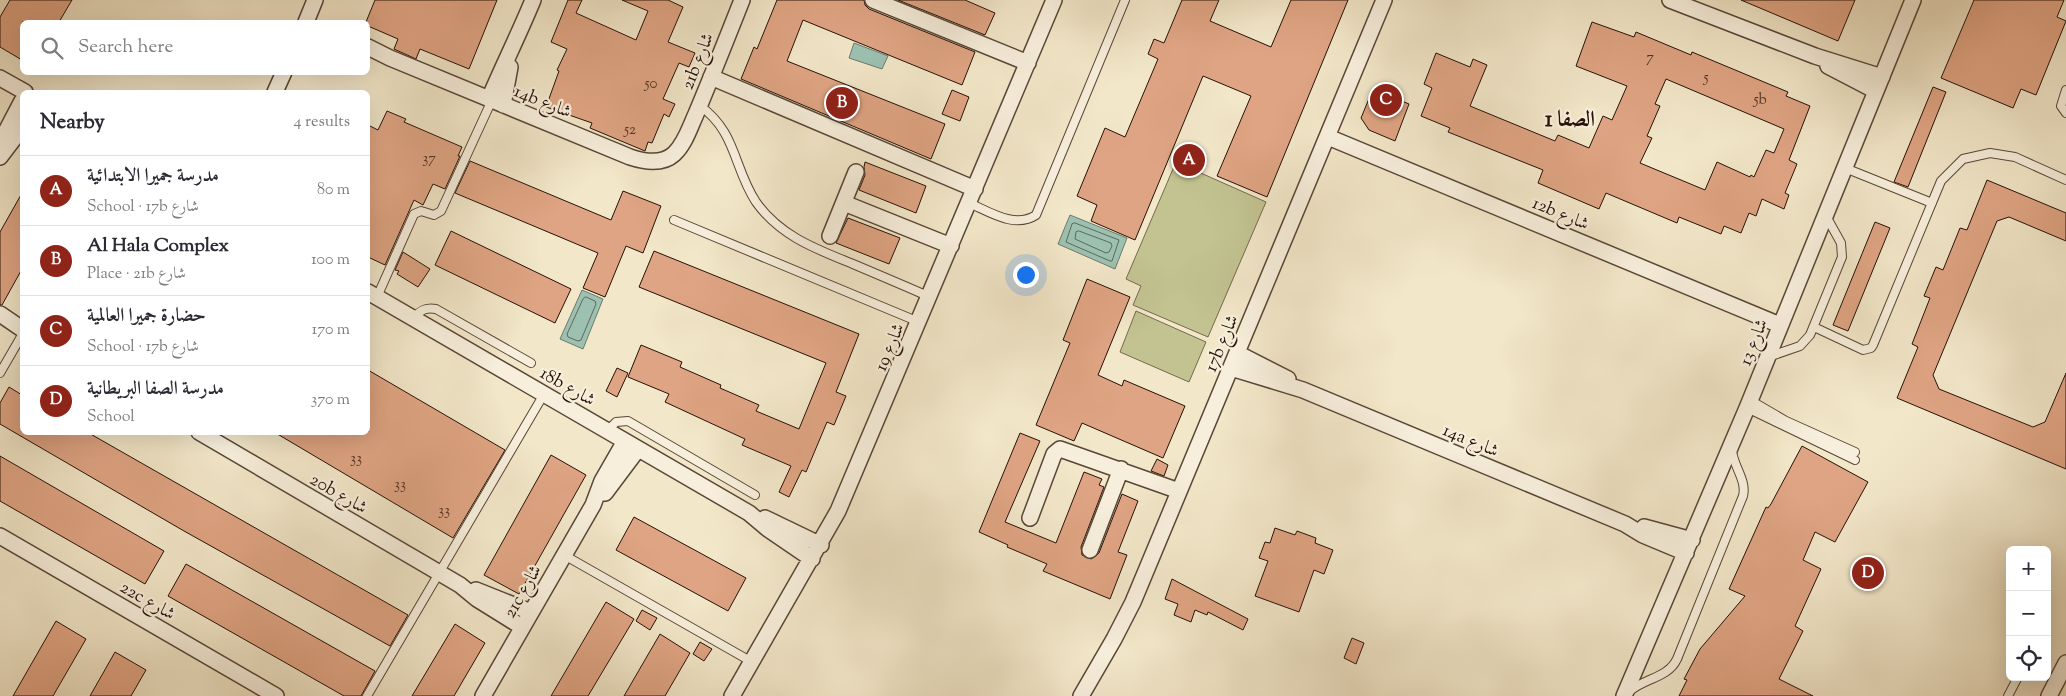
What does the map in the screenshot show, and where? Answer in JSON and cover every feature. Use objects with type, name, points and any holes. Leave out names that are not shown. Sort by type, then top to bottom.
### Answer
[{"type":"street","points":[[310,20],[315,0]]},
{"type":"street","points":[[494,101],[512,50],[533,0]]},
{"type":"street","name":"21b شارع","points":[[686,136],[742,0]]},
{"type":"street","points":[[873,0],[1028,63]]},
{"type":"street","name":"شارع 19","points":[[732,696],[821,545],[851,484],[1054,0]]},
{"type":"street","name":"17b شارع","points":[[1081,696],[1114,640],[1133,602],[1384,0]]},
{"type":"street","points":[[1670,0],[1815,56],[1882,77]]},
{"type":"street","name":"شارع 13","points":[[1624,696],[1731,446],[1913,0]]},
{"type":"street","name":"14b شارع","points":[[371,51],[641,161],[663,160],[673,154],[686,136]]},
{"type":"street","points":[[1815,56],[1832,69],[1876,91]]},
{"type":"street","points":[[276,90],[283,75]]},
{"type":"street","points":[[711,77],[975,189]]},
{"type":"street","points":[[0,78],[21,90]]},
{"type":"street","points":[[0,143],[20,105]]},
{"type":"street","points":[[0,157],[20,131]]},
{"type":"street","name":"12b شارع","points":[[1328,136],[1780,325]]},
{"type":"street","points":[[830,236],[856,172]]},
{"type":"street","points":[[844,203],[951,246]]},
{"type":"street","name":"18b شارع","points":[[372,294],[750,514],[768,529],[812,559]]},
{"type":"street","points":[[3,318],[20,328]]},
{"type":"street","name":"14a شارع","points":[[1237,353],[1286,378],[1303,390]]},
{"type":"street","name":"14a شارع","points":[[1231,368],[1303,390],[1625,524],[1643,535],[1689,547]]},
{"type":"street","name":"20b شارع","points":[[204,435],[460,585],[522,627]]},
{"type":"street","name":"21c شارع","points":[[483,696],[593,505],[602,481],[625,441]]},
{"type":"street","points":[[1030,518],[1054,454],[1064,448],[1179,491]]},
{"type":"street","name":"21c شارع","points":[[593,505],[638,449]]},
{"type":"street","points":[[1090,550],[1121,469]]},
{"type":"street","name":"18b شارع","points":[[750,514],[774,522],[821,545]]},
{"type":"street","name":"22c شارع","points":[[0,536],[276,696]]},
{"type":"street","name":"20b شارع","points":[[460,585],[531,612]]},
{"type":"street","points":[[2049,696],[2066,663]]},
{"type":"lane","points":[[969,204],[1019,222],[1028,220],[1036,215],[1125,0]]},
{"type":"lane","points":[[2066,90],[2061,106],[2066,113]]},
{"type":"lane","points":[[372,294],[414,214],[421,211],[434,215],[441,211],[494,101]]},
{"type":"lane","points":[[700,105],[723,128],[747,186],[766,214],[777,226],[805,244],[930,297]]},
{"type":"lane","points":[[1814,327],[1863,350],[1871,348],[1941,181],[1963,159],[1990,153],[2015,157],[2066,180]]},
{"type":"lane","points":[[1845,168],[1932,203]]},
{"type":"lane","points":[[1767,359],[1775,353],[1800,346],[1806,341],[1814,327],[1842,257],[1843,250],[1841,243],[1825,216]]},
{"type":"lane","points":[[674,220],[920,322]]},
{"type":"lane","points":[[414,318],[421,310],[426,308],[436,309],[531,363]]},
{"type":"lane","points":[[0,373],[20,338]]},
{"type":"lane","points":[[368,696],[544,394]]},
{"type":"lane","points":[[1748,404],[1855,456]]},
{"type":"lane","points":[[607,431],[616,422],[628,421],[754,495]]},
{"type":"lane","points":[[1624,696],[1643,682],[1669,670],[1677,659],[1743,496],[1744,485],[1735,466],[1731,446]]},
{"type":"lane","points":[[564,555],[752,662]]},
{"type":"lane","points":[[2008,696],[2016,681]]},
{"type":"shaded area","points":[[1176,162],[1266,202],[1208,337],[1133,305],[1141,286],[1126,279]]},
{"type":"shaded area","points":[[1136,311],[1206,342],[1189,382],[1120,352]]},
{"type":"water","points":[[854,43],[888,56],[882,69],[849,58]]},
{"type":"water","points":[[1070,215],[1127,238],[1115,269],[1058,244]]},
{"type":"water","points":[[582,290],[603,299],[583,349],[560,339]]},
{"type":"building","points":[[10,0],[72,0],[60,20],[20,20],[20,59],[0,47],[0,17]]},
{"type":"building","points":[[375,0],[497,0],[469,69],[420,49],[416,59],[394,49],[398,39],[370,27],[370,20],[367,20]]},
{"type":"building","points":[[568,0],[582,0],[576,13],[636,40],[648,11],[622,0],[668,0],[683,7],[668,42],[695,53],[689,67],[679,63],[663,99],[675,104],[669,117],[664,114],[652,143],[648,142],[645,151],[590,128],[592,123],[546,107],[559,71],[557,70],[567,49],[551,42]]},
{"type":"building","points":[[777,0],[864,0],[865,5],[869,9],[975,52],[962,85],[803,20],[787,61],[945,124],[931,159],[741,79],[754,47],[757,49]]},
{"type":"building","points":[[898,0],[965,0],[995,13],[985,35]]},
{"type":"building","points":[[1182,0],[1219,0],[1210,21],[1271,47],[1291,0],[1348,0],[1267,197],[1217,176],[1251,96],[1203,76],[1135,240],[1091,221],[1097,205],[1077,196],[1105,128],[1125,137],[1158,59],[1148,54],[1154,39],[1164,43]]},
{"type":"building","points":[[1741,0],[1855,0],[1838,41]]},
{"type":"building","points":[[1974,0],[2064,0],[2057,17],[2066,21],[2036,95],[2021,89],[2013,108],[1941,78]]},
{"type":"building","points":[[1592,22],[1634,37],[1636,32],[1691,55],[1692,52],[1788,92],[1786,96],[1810,106],[1789,160],[1797,164],[1785,193],[1789,195],[1784,209],[1762,199],[1756,216],[1749,213],[1741,233],[1724,226],[1721,234],[1679,217],[1677,223],[1606,193],[1599,209],[1538,183],[1543,170],[1448,132],[1450,128],[1421,116],[1432,88],[1424,84],[1436,53],[1470,67],[1473,59],[1487,65],[1470,106],[1555,141],[1558,135],[1589,148],[1603,116],[1612,120],[1627,86],[1576,66]],"holes":[[[1666,79],[1784,129],[1774,153],[1766,150],[1754,177],[1751,175],[1750,177],[1717,162],[1705,190],[1640,163],[1652,138],[1647,136],[1660,106],[1655,104]]]},
{"type":"building","points":[[1933,87],[1946,92],[1908,187],[1894,182]]},
{"type":"building","points":[[1373,89],[1409,104],[1395,141],[1369,130],[1361,118]]},
{"type":"building","points":[[952,90],[969,97],[960,121],[942,114]]},
{"type":"building","points":[[387,111],[406,119],[404,122],[462,147],[458,156],[460,156],[445,189],[433,184],[423,205],[414,200],[385,265],[370,258],[370,126],[378,130]]},
{"type":"building","points":[[470,161],[611,220],[623,191],[661,206],[643,253],[626,246],[605,297],[583,288],[598,253],[455,193]]},
{"type":"building","points":[[865,162],[926,186],[916,213],[859,190],[865,175]]},
{"type":"building","points":[[1987,180],[2066,213],[2066,241],[2009,217],[1997,221],[1933,375],[1939,389],[2033,427],[2045,422],[2066,373],[2066,469],[1897,398],[1918,347],[1912,344],[1930,298],[1924,296],[1936,267],[1943,270],[1960,228],[1967,230]]},
{"type":"building","points":[[20,197],[20,273],[2,305],[0,305],[0,232]]},
{"type":"building","points":[[848,218],[900,238],[889,264],[836,243]]},
{"type":"building","points":[[1875,222],[1890,228],[1848,331],[1833,325]]},
{"type":"building","points":[[451,231],[571,289],[555,323],[435,265]]},
{"type":"building","points":[[654,251],[859,334],[836,392],[846,396],[834,425],[827,422],[806,472],[802,470],[789,497],[779,492],[791,466],[742,445],[745,439],[665,402],[669,394],[628,377],[641,345],[682,362],[680,367],[721,385],[720,388],[759,405],[756,411],[799,429],[826,363],[639,287]]},
{"type":"building","points":[[403,252],[430,269],[418,287],[397,274],[399,271],[395,270]]},
{"type":"building","points":[[1087,279],[1130,297],[1098,375],[1122,386],[1124,380],[1185,406],[1163,458],[1082,423],[1074,441],[1036,425],[1070,343],[1063,340]]},
{"type":"building","points":[[617,368],[628,373],[617,397],[606,391]]},
{"type":"building","points":[[370,371],[505,450],[453,538],[279,435],[370,435]]},
{"type":"building","points":[[9,387],[20,394],[20,435],[92,435],[408,615],[390,646],[184,531],[0,424],[0,403]]},
{"type":"building","points":[[1020,433],[1040,441],[1005,522],[1056,543],[1084,472],[1102,479],[1099,485],[1104,487],[1081,547],[1082,555],[1091,559],[1099,553],[1122,494],[1138,501],[1118,552],[1127,555],[1110,599],[1043,571],[1047,564],[1007,547],[1008,545],[979,532]]},
{"type":"building","points":[[1802,446],[1868,482],[1835,542],[1815,532],[1803,560],[1821,569],[1795,626],[1803,631],[1779,679],[1813,696],[1679,696],[1687,680],[1684,679],[1700,649],[1745,596],[1729,589],[1766,507],[1768,508],[1771,504]]},
{"type":"building","points":[[551,455],[586,475],[519,594],[484,575]]},
{"type":"building","points":[[0,456],[164,551],[145,584],[0,501]]},
{"type":"building","points":[[1157,459],[1168,465],[1164,476],[1151,471]]},
{"type":"building","points":[[634,517],[746,578],[728,611],[616,550]]},
{"type":"building","points":[[1275,528],[1295,535],[1297,531],[1316,538],[1315,543],[1333,550],[1324,574],[1314,570],[1299,612],[1255,596],[1268,561],[1259,558],[1265,542],[1270,543]]},
{"type":"building","points":[[186,564],[375,671],[361,696],[344,696],[168,596]]},
{"type":"building","points":[[1172,579],[1248,619],[1243,630],[1208,612],[1207,615],[1195,610],[1191,622],[1174,615],[1178,604],[1165,599]]},
{"type":"building","points":[[606,602],[634,619],[588,696],[551,696]]},
{"type":"building","points":[[642,610],[657,618],[650,630],[636,621]]},
{"type":"building","points":[[56,621],[86,639],[53,696],[13,696]]},
{"type":"building","points":[[455,624],[485,643],[454,696],[412,696]]},
{"type":"building","points":[[660,634],[690,653],[665,696],[624,696]]},
{"type":"building","points":[[1352,638],[1364,643],[1356,664],[1344,658]]},
{"type":"building","points":[[700,642],[712,649],[704,661],[693,654]]},
{"type":"building","points":[[115,652],[146,670],[131,696],[90,696]]},
{"type":"place","name":"حضارة جميرا العالمية","points":[[1386,100]]},
{"type":"place","name":"Al Hala Complex","points":[[842,103]]},
{"type":"place","name":"مدرسة جميرا الابتدائية","points":[[1189,160]]},
{"type":"place","name":"مدرسة الصفا البريطانية","points":[[1868,573]]},
{"type":"district","name":"الصفا 1","points":[[1570,118]]}]
